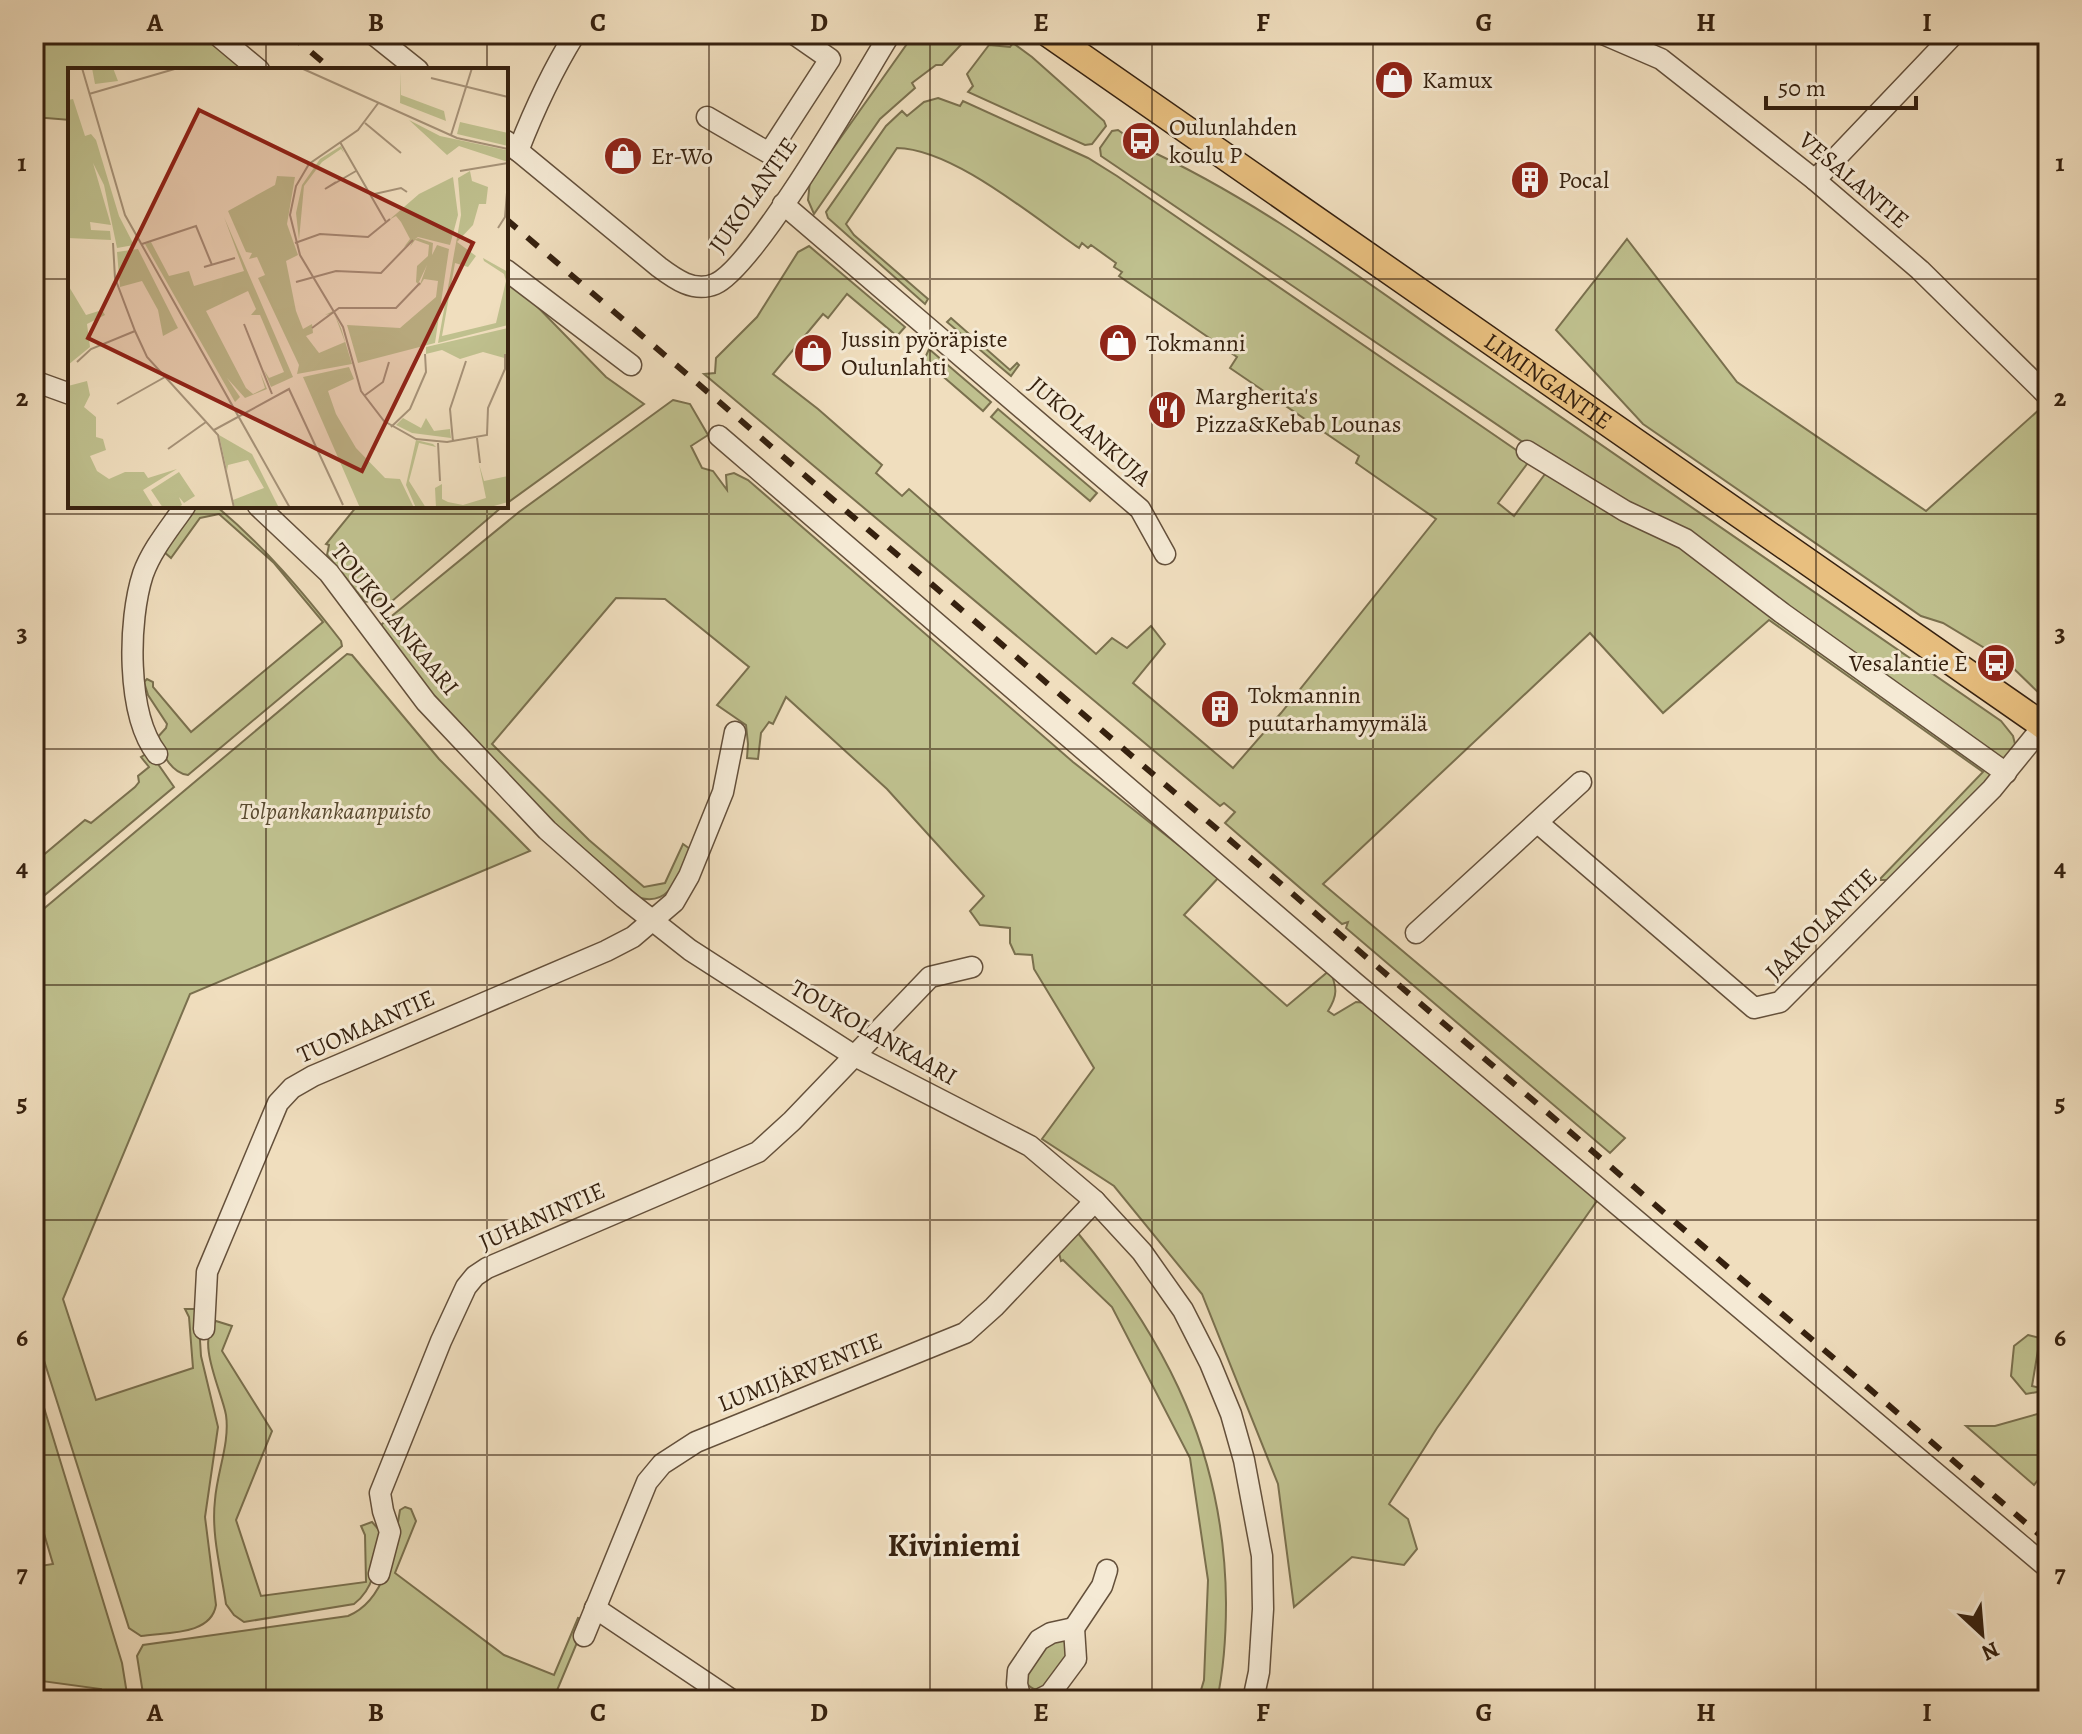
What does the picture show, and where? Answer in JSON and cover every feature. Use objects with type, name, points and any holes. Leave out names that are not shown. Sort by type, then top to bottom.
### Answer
[{"type":"main road","name":"LIMINGANTIE","points":[[1049,34],[2046,727]]},
{"type":"street","points":[[216,34],[257,68]]},
{"type":"street","points":[[373,34],[416,68]]},
{"type":"street","points":[[512,146],[575,34]]},
{"type":"street","points":[[707,117],[769,153],[830,59],[794,34]]},
{"type":"street","name":"JUKOLANTIE","points":[[512,146],[678,281],[695,287],[711,286],[725,279],[742,261],[783,204],[890,34]]},
{"type":"street","name":"VESALANTIE","points":[[1603,34],[1661,59],[1821,174],[2048,396]]},
{"type":"street","points":[[1821,174],[1954,34]]},
{"type":"street","points":[[813,86],[845,105]]},
{"type":"street","name":"JUKOLANKUJA","points":[[783,204],[1140,509],[1165,554]]},
{"type":"street","points":[[508,272],[631,365]]},
{"type":"street","points":[[34,381],[68,393]]},
{"type":"street","points":[[719,436],[1379,1003],[2048,1568]]},
{"type":"street","points":[[1527,451],[1625,511],[1685,539],[1782,613],[2006,773]]},
{"type":"street","points":[[157,754],[149,744],[135,686],[135,615],[150,557],[184,508]]},
{"type":"street","name":"TOUKOLANKAARI","points":[[260,508],[329,573],[426,702],[537,819],[652,920],[690,950],[853,1055],[1030,1146],[1095,1201],[1142,1252],[1183,1310],[1210,1363],[1231,1414],[1244,1460],[1262,1556],[1260,1656],[1253,1700]]},
{"type":"street","name":"JAAKOLANTIE","points":[[1538,823],[1754,1008],[1780,1002],[2006,773],[2046,727]]},
{"type":"street","name":"TUOMAANTIE","points":[[204,1329],[207,1272],[275,1108],[292,1088],[323,1071],[633,937],[674,902],[689,876],[723,792],[735,732]]},
{"type":"street","points":[[1416,933],[1581,782]]},
{"type":"street","name":"JUHANINTIE","points":[[379,1574],[390,1532],[380,1493],[441,1341],[466,1287],[475,1276],[487,1268],[758,1152],[792,1121],[930,977],[972,967]]},
{"type":"street","name":"LUMIJÄRVENTIE","points":[[584,1636],[647,1482],[662,1464],[696,1442],[965,1333],[994,1307],[1095,1201]]},
{"type":"street","points":[[1038,1700],[1050,1694],[1076,1659],[1074,1628],[1102,1586],[1107,1570]]},
{"type":"street","points":[[595,1608],[732,1700]]},
{"type":"street","points":[[1021,1700],[1018,1671],[1039,1640],[1051,1633],[1074,1628]]},
{"type":"green space","points":[[34,34],[206,34],[246,68],[68,68],[68,120],[34,117]]},
{"type":"green space","points":[[914,34],[971,34],[942,65],[936,65],[912,83],[915,88],[880,119],[814,214],[808,200],[810,181]]},
{"type":"green space","points":[[1013,43],[1104,121],[1106,126],[1092,144],[1085,145],[968,92],[973,86],[967,74],[989,45],[1010,47]]},
{"type":"green space","points":[[938,98],[960,106],[963,101],[1088,158],[1522,454],[1530,460],[1498,503],[1514,516],[1548,470],[1680,543],[1995,774],[1891,880],[1879,880],[1983,772],[1769,620],[1663,713],[1590,633],[1323,884],[1625,1138],[1610,1153],[1346,928],[1348,922],[1342,924],[1225,823],[1235,812],[1224,803],[1220,806],[704,374],[715,373],[716,358],[757,317],[798,252],[809,246],[905,327],[897,336],[847,294],[828,318],[823,314],[773,374],[882,465],[876,473],[902,496],[909,489],[1096,654],[1112,638],[1127,648],[1151,626],[1165,644],[1133,683],[1233,768],[1281,713],[1436,519],[1356,463],[1359,456],[1230,368],[1237,357],[1119,276],[1122,272],[1114,267],[1116,263],[1091,245],[1088,248],[1082,243],[1079,248],[967,172],[919,151],[897,148],[846,224],[854,235],[928,299],[925,304],[828,218],[826,212],[886,126],[902,111],[907,116],[924,102]]},
{"type":"green space","points":[[1118,130],[1132,140],[1128,146],[1140,154],[1144,148],[1231,193],[1356,274],[2001,721],[2013,736],[2016,748],[2003,766],[1785,610],[1561,468],[1101,156],[1100,148],[1112,131]]},
{"type":"green space","points":[[1627,239],[1737,382],[1926,511],[2041,408],[2048,416],[2048,697],[2043,697],[2006,661],[1943,623],[1921,616],[1643,424],[1556,330]]},
{"type":"green space","points":[[508,282],[524,293],[606,377],[644,404],[508,503]]},
{"type":"green space","points":[[951,318],[1010,370],[1017,363],[1019,365],[1011,376],[947,322]]},
{"type":"green space","points":[[929,349],[991,402],[983,411],[924,360]]},
{"type":"green space","points":[[673,400],[690,404],[708,435],[691,446],[702,468],[713,471],[727,490],[726,475],[734,473],[748,480],[1073,762],[1219,877],[1184,915],[1287,1006],[1330,970],[1335,991],[1328,1011],[1334,1015],[1356,1002],[1368,1003],[1599,1198],[1437,1428],[1389,1504],[1408,1519],[1417,1549],[1404,1565],[1352,1557],[1294,1607],[1278,1484],[1202,1294],[1114,1186],[1042,1139],[1094,1068],[1034,969],[1032,955],[1015,954],[1010,943],[1010,928],[980,925],[970,911],[984,896],[887,789],[786,697],[773,724],[769,722],[761,733],[758,759],[747,758],[746,725],[717,705],[749,667],[665,599],[616,598],[492,744],[589,840],[644,887],[665,883],[683,844],[690,849],[678,877],[667,892],[651,899],[640,898],[554,823],[380,637],[382,624],[519,512]]},
{"type":"green space","points":[[998,409],[1097,493],[1090,501],[991,417]]},
{"type":"green space","points":[[192,508],[218,508],[282,570],[342,646],[188,775],[172,767],[156,739],[167,724],[148,695],[144,682],[147,679],[153,682],[153,687],[191,732],[323,622],[274,563],[219,514],[200,518],[171,558],[163,551]]},
{"type":"green space","points":[[355,508],[501,508],[391,602],[381,599],[365,602],[327,555],[329,545],[326,544]]},
{"type":"green space","name":"Tolpankankaanpuisto","points":[[347,654],[352,655],[439,759],[530,851],[190,994],[63,1299],[96,1400],[193,1368],[189,1317],[185,1309],[198,1309],[201,1356],[218,1427],[205,1517],[216,1605],[206,1622],[196,1627],[141,1636],[129,1628],[34,1329],[34,917]]},
{"type":"green space","points":[[151,754],[174,787],[34,904],[34,863],[85,820],[91,823],[135,787],[139,782],[138,776],[149,767],[141,757]]},
{"type":"green space","points":[[1077,1232],[1139,1316],[1164,1359],[1186,1404],[1203,1450],[1223,1549],[1226,1627],[1217,1700],[1198,1700],[1204,1680],[1208,1580],[1190,1458],[1112,1307],[1061,1261],[1059,1253]]},
{"type":"green space","points":[[216,1321],[232,1326],[222,1351],[272,1431],[236,1520],[261,1596],[366,1582],[365,1535],[361,1526],[372,1522],[380,1531],[377,1561],[372,1580],[354,1604],[244,1622],[226,1604],[214,1526],[216,1489],[227,1426],[209,1353],[210,1330]]},
{"type":"green space","points":[[2028,1335],[2040,1338],[2032,1386],[2048,1390],[2026,1394],[2011,1376],[2014,1346]]},
{"type":"green space","points":[[34,1375],[122,1663],[128,1700],[100,1700],[101,1689],[34,1680],[34,1567],[53,1564],[34,1500]]},
{"type":"green space","points":[[2048,1411],[2048,1467],[2034,1485],[1966,1426],[1995,1426]]},
{"type":"green space","points":[[405,1507],[411,1509],[416,1521],[395,1573],[504,1655],[554,1675],[578,1618],[582,1619],[584,1626],[553,1700],[144,1700],[137,1656],[143,1645],[348,1616],[361,1609],[380,1586],[391,1556],[400,1510]]},
{"type":"green space","points":[[1064,1639],[1068,1643],[1069,1655],[1061,1668],[1044,1687],[1031,1688],[1025,1681],[1026,1671],[1044,1644]]},
{"type":"railway","points":[[290,34],[330,68]]},
{"type":"railway","points":[[508,221],[2048,1542]]},
{"type":"place","name":"Kamux","points":[[1394,80]]},
{"type":"place","name":"Oulunlahden koulu P","points":[[1141,141]]},
{"type":"place","name":"Er-Wo","points":[[623,156]]},
{"type":"place","name":"Pocal","points":[[1530,180]]},
{"type":"place","name":"Tokmanni","points":[[1118,343]]},
{"type":"place","name":"Jussin pyöräpiste Oulunlahti","points":[[813,353]]},
{"type":"place","name":"Margherita's Pizza&Kebab Lounas","points":[[1167,410]]},
{"type":"place","name":"Vesalantie E","points":[[1996,663]]},
{"type":"place","name":"Tokmannin puutarhamyymälä","points":[[1220,709]]},
{"type":"district","name":"Kiviniemi","points":[[954,1545]]}]
